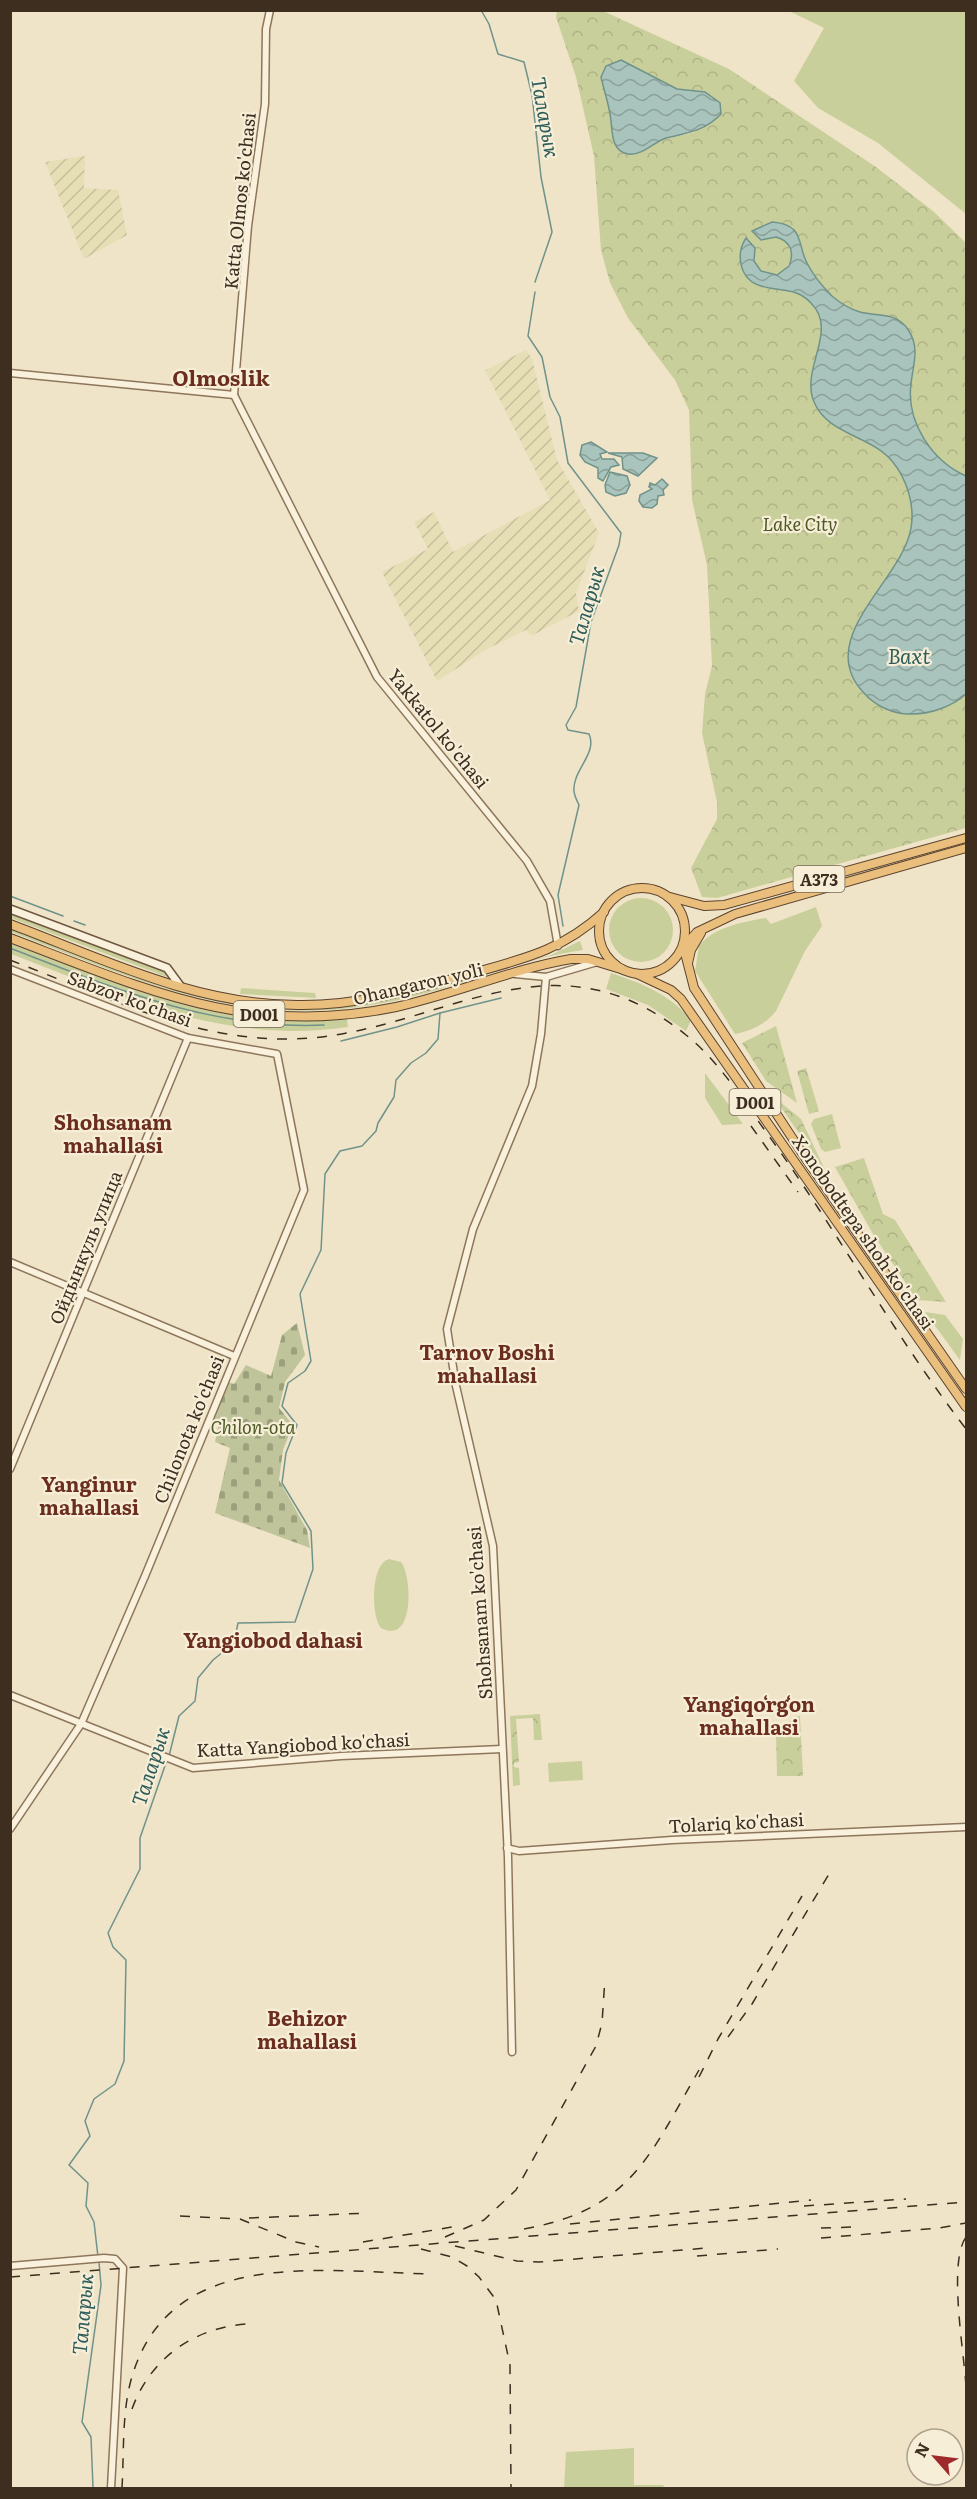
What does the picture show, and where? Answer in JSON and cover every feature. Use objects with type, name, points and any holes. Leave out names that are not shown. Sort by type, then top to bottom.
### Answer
[{"type":"highway","name":"A373","points":[[670,897],[708,906],[724,905],[966,838]]},
{"type":"highway","name":"A373","points":[[682,948],[697,932],[745,910],[966,848]]},
{"type":"highway","name":"D001","points":[[604,912],[616,897],[635,888],[651,889],[670,897],[684,919],[682,948]]},
{"type":"highway","name":"Ohangaron yoʻli","points":[[10,924],[181,987],[225,998],[272,1004],[308,1005],[349,1002],[435,984],[526,958],[575,937],[604,912]]},
{"type":"highway","points":[[604,912],[600,924],[601,942],[609,958],[624,970]]},
{"type":"highway","points":[[688,970],[694,944],[710,925]]},
{"type":"highway","name":"Ohangaron yoʻli","points":[[10,938],[168,997],[222,1009],[272,1016],[324,1017],[383,1009],[571,959],[598,962],[624,970]]},
{"type":"highway","points":[[637,974],[662,969],[682,948]]},
{"type":"highway","name":"Xonobodtepa shoh ko'chasi","points":[[682,948],[694,988],[966,1389]]},
{"type":"highway","name":"D001","points":[[624,970],[637,974]]},
{"type":"highway","name":"Xonobodtepa shoh ko'chasi","points":[[637,974],[664,987],[681,999],[966,1407]]},
{"type":"highway","points":[[857,1249],[865,1243]]},
{"type":"main road","points":[[10,909],[167,968],[181,987]]},
{"type":"street","name":"Katta Olmos ko'chasi","points":[[234,395],[248,226],[265,104],[266,29],[270,10]]},
{"type":"street","points":[[10,373],[72,377],[234,395]]},
{"type":"street","name":"Yakkatol ko'chasi","points":[[234,395],[377,677],[527,861],[550,901],[558,946]]},
{"type":"street","points":[[515,974],[546,977],[598,962]]},
{"type":"street","name":"Sabzor ko'chasi","points":[[10,969],[188,1038],[277,1054]]},
{"type":"street","name":"Shohsanam ko'chasi","points":[[512,2052],[507,1848],[493,1546],[456,1386],[447,1329],[473,1228],[532,1086],[541,1034],[546,977]]},
{"type":"street","name":"Ойдынкуль улица","points":[[10,1469],[188,1038]]},
{"type":"street","name":"Chilonota ko'chasi","points":[[10,1828],[81,1724],[145,1576],[304,1188],[277,1054]]},
{"type":"street","points":[[10,1262],[234,1356]]},
{"type":"street","name":"Katta Yangiobod ko'chasi","points":[[10,1695],[163,1757],[194,1767],[341,1756],[502,1749]]},
{"type":"street","name":"Tolariq ko'chasi","points":[[507,1848],[519,1851],[672,1840],[966,1827]]},
{"type":"street","points":[[10,2266],[104,2258],[120,2263],[124,2279],[111,2488]]},
{"type":"shaded area","points":[[85,156],[84,188],[118,190],[127,235],[84,259],[45,162]]},
{"type":"shaded area","points":[[526,350],[532,359],[557,460],[599,533],[576,593],[579,611],[531,636],[526,630],[489,648],[437,681],[382,572],[428,549],[414,522],[434,512],[453,552],[550,500],[485,370]]},
{"type":"green space","name":"Lake City","points":[[557,11],[603,11],[729,69],[876,167],[933,211],[966,243],[966,476],[942,461],[924,438],[918,426],[911,398],[915,346],[911,334],[901,322],[890,317],[863,313],[835,298],[812,272],[795,232],[784,225],[775,222],[761,240],[776,237],[787,242],[792,257],[785,271],[772,274],[761,270],[755,261],[755,248],[744,240],[740,260],[744,272],[759,285],[800,294],[813,305],[820,316],[822,328],[811,378],[811,391],[816,404],[823,414],[841,429],[882,452],[891,460],[905,483],[911,501],[912,528],[905,548],[894,568],[865,609],[854,631],[848,652],[850,672],[867,697],[884,708],[896,712],[916,714],[931,711],[946,706],[966,694],[966,828],[717,898],[702,897],[691,868],[717,819],[717,802],[702,733],[705,694],[712,666],[707,565],[692,500],[689,410],[675,380],[628,318],[610,283],[601,250],[594,156],[576,77],[556,17]],"holes":[[[621,60],[677,89],[705,92],[695,132],[658,141],[643,151],[628,154],[617,148],[612,135],[611,115],[601,77]]]},
{"type":"green space","points":[[789,11],[966,11],[966,214],[878,143],[818,108],[794,81],[824,28]]},
{"type":"green space","points":[[641,898],[659,904],[667,912],[673,930],[667,948],[659,956],[641,962],[623,956],[615,948],[609,930],[615,912],[623,904]]},
{"type":"green space","points":[[816,907],[822,926],[805,951],[776,1011],[758,1026],[735,1034],[695,971],[699,946],[713,934],[730,926],[766,918],[771,924]]},
{"type":"green space","points":[[10,912],[165,971],[167,977],[11,918]]},
{"type":"green space","points":[[10,929],[165,987],[222,1001],[353,1005],[417,992],[551,955],[580,941],[583,950],[535,960],[394,1001],[340,1009],[290,1010],[243,1006],[197,997],[152,984],[11,932]]},
{"type":"green space","points":[[10,942],[174,1002],[215,1012],[256,1018],[300,1021],[347,1019],[348,1027],[302,1031],[258,1029],[216,1023],[175,1013],[134,1001],[11,954]]},
{"type":"green space","points":[[611,973],[644,985],[674,1003],[691,1020],[686,1031],[648,1005],[606,989]]},
{"type":"green space","points":[[241,988],[315,993],[316,998],[240,994]]},
{"type":"green space","points":[[776,1026],[797,1103],[766,1081],[742,1043]]},
{"type":"green space","points":[[806,1068],[819,1111],[809,1114],[797,1071]]},
{"type":"green space","points":[[705,1073],[743,1124],[722,1125],[705,1098]]},
{"type":"green space","points":[[774,1097],[801,1119],[827,1174]]},
{"type":"green space","points":[[832,1114],[841,1148],[825,1152],[821,1149],[811,1124],[814,1119]]},
{"type":"green space","points":[[864,1158],[883,1214],[895,1220],[946,1302],[917,1300],[873,1234],[835,1167]]},
{"type":"green space","points":[[925,1312],[945,1315],[963,1339],[960,1360]]},
{"type":"green space","name":"Chilon-ota","points":[[297,1323],[305,1355],[285,1382],[279,1408],[293,1425],[283,1450],[279,1480],[307,1530],[310,1548],[215,1513],[230,1448],[215,1442],[219,1422],[212,1419],[229,1382],[234,1384],[246,1365],[271,1376],[282,1335]]},
{"type":"green space","points":[[389,1559],[401,1562],[405,1569],[408,1593],[405,1618],[400,1627],[392,1631],[381,1628],[374,1603],[378,1570]]},
{"type":"green space","points":[[540,1714],[542,1740],[534,1740],[533,1718],[516,1719],[519,1762],[514,1763],[514,1767],[519,1768],[520,1785],[513,1786],[510,1716]]},
{"type":"green space","points":[[800,1716],[803,1776],[777,1776],[776,1733],[795,1717]]},
{"type":"green space","points":[[582,1761],[583,1780],[549,1782],[548,1763]]},
{"type":"green space","points":[[634,2448],[634,2485],[664,2485],[663,2488],[564,2488],[566,2452]]},
{"type":"water","points":[[621,60],[677,89],[705,92],[720,103],[721,114],[702,128],[666,138],[638,153],[622,152],[613,138],[601,77],[606,66]]},
{"type":"water","name":"Baхt","points":[[772,222],[783,224],[795,231],[809,267],[835,299],[856,311],[899,320],[909,331],[914,344],[911,398],[917,426],[924,439],[942,461],[966,476],[966,694],[955,702],[927,713],[899,713],[886,709],[864,693],[851,673],[848,652],[854,631],[905,548],[911,528],[911,501],[906,484],[892,461],[872,445],[829,421],[820,413],[814,402],[811,389],[812,376],[821,338],[821,326],[819,314],[811,303],[800,294],[754,283],[744,273],[740,259],[746,238],[755,248],[754,261],[761,271],[777,275],[789,266],[791,252],[785,241],[776,237],[761,240],[752,231]]},
{"type":"water","points":[[591,442],[607,452],[600,454],[602,459],[614,459],[619,465],[611,467],[603,481],[598,478],[598,468],[585,462],[580,455],[582,445]]},
{"type":"water","points":[[608,453],[643,453],[657,458],[638,476],[623,469],[622,457]]},
{"type":"water","points":[[610,472],[627,476],[630,485],[626,493],[615,496],[606,492],[605,485]]},
{"type":"water","points":[[662,479],[668,485],[663,490],[664,495],[658,496],[657,504],[652,508],[643,507],[639,501],[640,495],[652,489],[649,487],[650,483],[655,485]]},
{"type":"waterway","name":"Таларык","points":[[481,10],[489,24],[498,54],[524,62],[532,95],[541,177],[552,232],[535,282]]},
{"type":"waterway","name":"Таларык","points":[[535,292],[528,336],[542,357],[550,397],[560,417],[568,463],[621,533],[619,545],[591,622],[576,707],[566,725],[568,730],[589,734],[591,741],[588,755],[574,784],[574,794],[579,805],[558,895],[563,926]]},
{"type":"waterway","points":[[10,896],[63,916]]},
{"type":"waterway","points":[[74,921],[85,925]]},
{"type":"waterway","points":[[10,948],[125,991],[203,1013],[242,1021],[283,1025],[324,1025]]},
{"type":"waterway","name":"Таларык","points":[[169,1756],[179,1716],[195,1701],[198,1678],[213,1660],[234,1643],[238,1623],[295,1622],[313,1569],[311,1531],[282,1483],[286,1453],[297,1425],[282,1406],[288,1383],[305,1371],[311,1361],[300,1294],[321,1250],[325,1174],[340,1151],[362,1146],[376,1131],[378,1123],[394,1097],[396,1080],[438,1039],[440,1013],[501,998]]},
{"type":"waterway","points":[[341,1041],[440,1013]]},
{"type":"waterway","name":"Таларык","points":[[98,2257],[94,2222],[86,2206],[88,2183],[69,2165],[90,2136],[85,2121],[94,2099],[115,2084],[124,2061],[126,1960],[113,1947],[108,1933],[140,1869],[140,1838],[167,1760]]},
{"type":"waterway","name":"Таларык","points":[[93,2488],[91,2437],[82,2422],[101,2285],[99,2262]]},
{"type":"railway","points":[[10,960],[144,1012],[179,1023],[249,1037],[285,1039],[339,1034],[390,1023],[488,995],[536,986],[585,988],[634,1002],[686,1035],[710,1057],[730,1082],[794,1172],[915,1357],[966,1429]]},
{"type":"railway","points":[[751,1126],[798,1192]]},
{"type":"railway","points":[[728,2037],[752,2004],[829,1874]]},
{"type":"railway","points":[[699,2077],[718,2039],[802,1896]]},
{"type":"railway","points":[[445,2237],[484,2220],[516,2190],[596,2046],[602,2023],[605,1978]]},
{"type":"railway","points":[[524,2229],[560,2220],[590,2208],[613,2193],[650,2153],[699,2070]]},
{"type":"railway","points":[[804,2206],[906,2199]]},
{"type":"railway","points":[[570,2224],[811,2200]]},
{"type":"railway","points":[[10,2277],[966,2202]]},
{"type":"railway","points":[[249,2218],[368,2213]]},
{"type":"railway","points":[[180,2216],[240,2219],[296,2242],[319,2247]]},
{"type":"railway","points":[[821,2238],[939,2228],[966,2223]]},
{"type":"railway","points":[[363,2242],[458,2226]]},
{"type":"railway","points":[[821,2228],[853,2227]]},
{"type":"railway","points":[[966,2237],[958,2266],[958,2308],[966,2386]]},
{"type":"railway","points":[[455,2246],[517,2261],[539,2262],[707,2248]]},
{"type":"railway","points":[[421,2249],[452,2257],[467,2266],[479,2277],[496,2300],[510,2365],[511,2488]]},
{"type":"railway","points":[[697,2256],[778,2249]]},
{"type":"railway","points":[[122,2488],[124,2422],[130,2384],[149,2339],[176,2307],[212,2287],[253,2276],[297,2271],[432,2274]]},
{"type":"railway","points":[[132,2409],[150,2375],[176,2349],[208,2332],[246,2324]]},
{"type":"district","name":"Olmoslik","points":[[221,376]]},
{"type":"district","name":"Shohsanam mahallasi","points":[[113,1132]]},
{"type":"district","name":"Tarnov Boshi mahallasi","points":[[487,1362]]},
{"type":"district","name":"Yanginur mahallasi","points":[[89,1494]]},
{"type":"district","name":"Yangiobod dahasi","points":[[273,1639]]},
{"type":"district","name":"Yangiqoʻrgʻon mahallasi","points":[[749,1714]]},
{"type":"district","name":"Behizor mahallasi","points":[[307,2028]]}]
